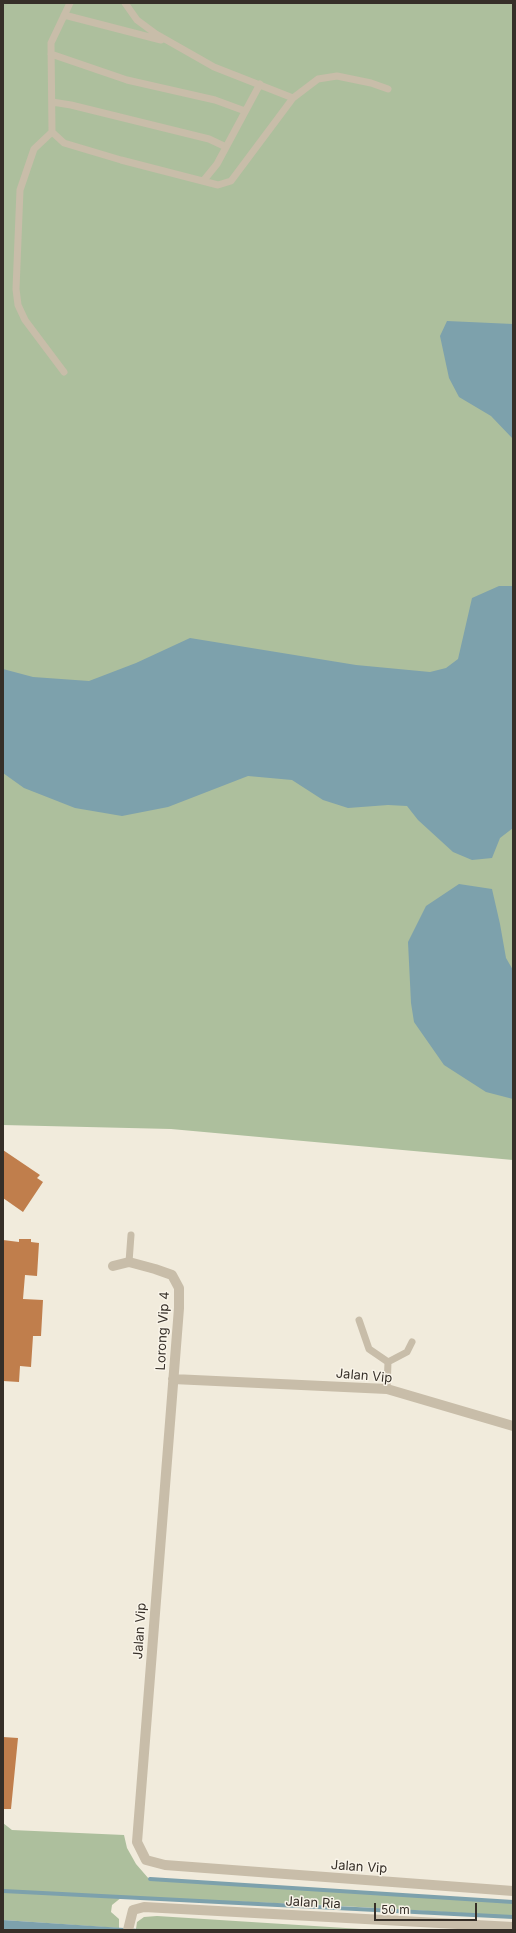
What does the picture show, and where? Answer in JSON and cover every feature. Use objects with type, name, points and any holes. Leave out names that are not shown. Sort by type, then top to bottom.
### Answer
[{"type":"street","points":[[113,1266],[129,1262]]},
{"type":"street","name":"Lorong Vip 4","points":[[129,1262],[172,1275],[179,1288],[179,1308],[173,1379]]},
{"type":"street","name":"Jalan Vip","points":[[513,1426],[387,1388],[173,1379],[137,1842],[146,1860],[165,1865],[513,1891]]},
{"type":"street","name":"Jalan Ria","points":[[128,1929],[133,1910],[144,1907],[513,1927]]},
{"type":"lane","points":[[64,372],[25,320],[18,305],[16,289],[20,190],[34,149],[52,132],[50,42],[70,3]]},
{"type":"lane","points":[[125,3],[137,20],[156,34],[214,67],[293,98]]},
{"type":"lane","points":[[64,15],[173,43]]},
{"type":"lane","points":[[51,54],[127,80],[215,100],[245,111]]},
{"type":"lane","points":[[52,132],[64,143],[218,185],[231,181],[293,98],[318,79],[338,76],[371,83],[388,89]]},
{"type":"lane","points":[[204,180],[217,164],[260,84]]},
{"type":"lane","points":[[52,102],[71,105],[209,139],[226,147]]},
{"type":"lane","points":[[129,1262],[131,1235]]},
{"type":"lane","points":[[359,1320],[369,1349],[388,1362]]},
{"type":"lane","points":[[388,1362],[407,1352],[412,1342]]},
{"type":"lane","points":[[387,1388],[388,1362]]},
{"type":"green space","points":[[3,3],[513,3],[513,1160],[171,1129],[3,1125]]},
{"type":"green space","points":[[3,1823],[12,1830],[124,1835],[127,1848],[136,1864],[149,1879],[513,1902],[513,1916],[324,1905],[122,1897],[112,1905],[111,1912],[119,1919],[119,1928],[3,1920]]},
{"type":"green space","points":[[157,1916],[377,1930],[136,1929],[137,1922],[144,1917]]},
{"type":"water","points":[[447,321],[513,324],[513,439],[491,416],[459,397],[449,378],[440,336]]},
{"type":"water","points":[[499,586],[513,586],[513,828],[500,838],[492,858],[472,860],[453,852],[418,820],[407,806],[388,805],[348,808],[323,800],[292,780],[248,776],[168,807],[122,816],[75,808],[24,788],[3,773],[3,669],[33,677],[89,681],[136,663],[190,638],[356,665],[430,672],[446,668],[458,659],[472,598]]},
{"type":"water","points":[[459,884],[492,889],[506,958],[513,970],[513,1099],[486,1092],[444,1065],[414,1022],[411,1003],[408,942],[426,906]]},
{"type":"water","points":[[3,1920],[108,1927],[156,1930],[3,1930]]},
{"type":"building","points":[[3,1150],[40,1175],[37,1178],[43,1182],[23,1212],[3,1198]]},
{"type":"building","points":[[19,1239],[31,1239],[31,1242],[39,1243],[37,1276],[25,1275],[23,1299],[43,1300],[41,1336],[33,1336],[31,1367],[20,1366],[19,1382],[3,1381],[3,1240],[19,1242]]},
{"type":"building","points":[[3,1737],[18,1738],[11,1809],[3,1809]]},
{"type":"waterway","points":[[150,1879],[513,1902]]},
{"type":"waterway","points":[[3,1891],[513,1917]]}]
